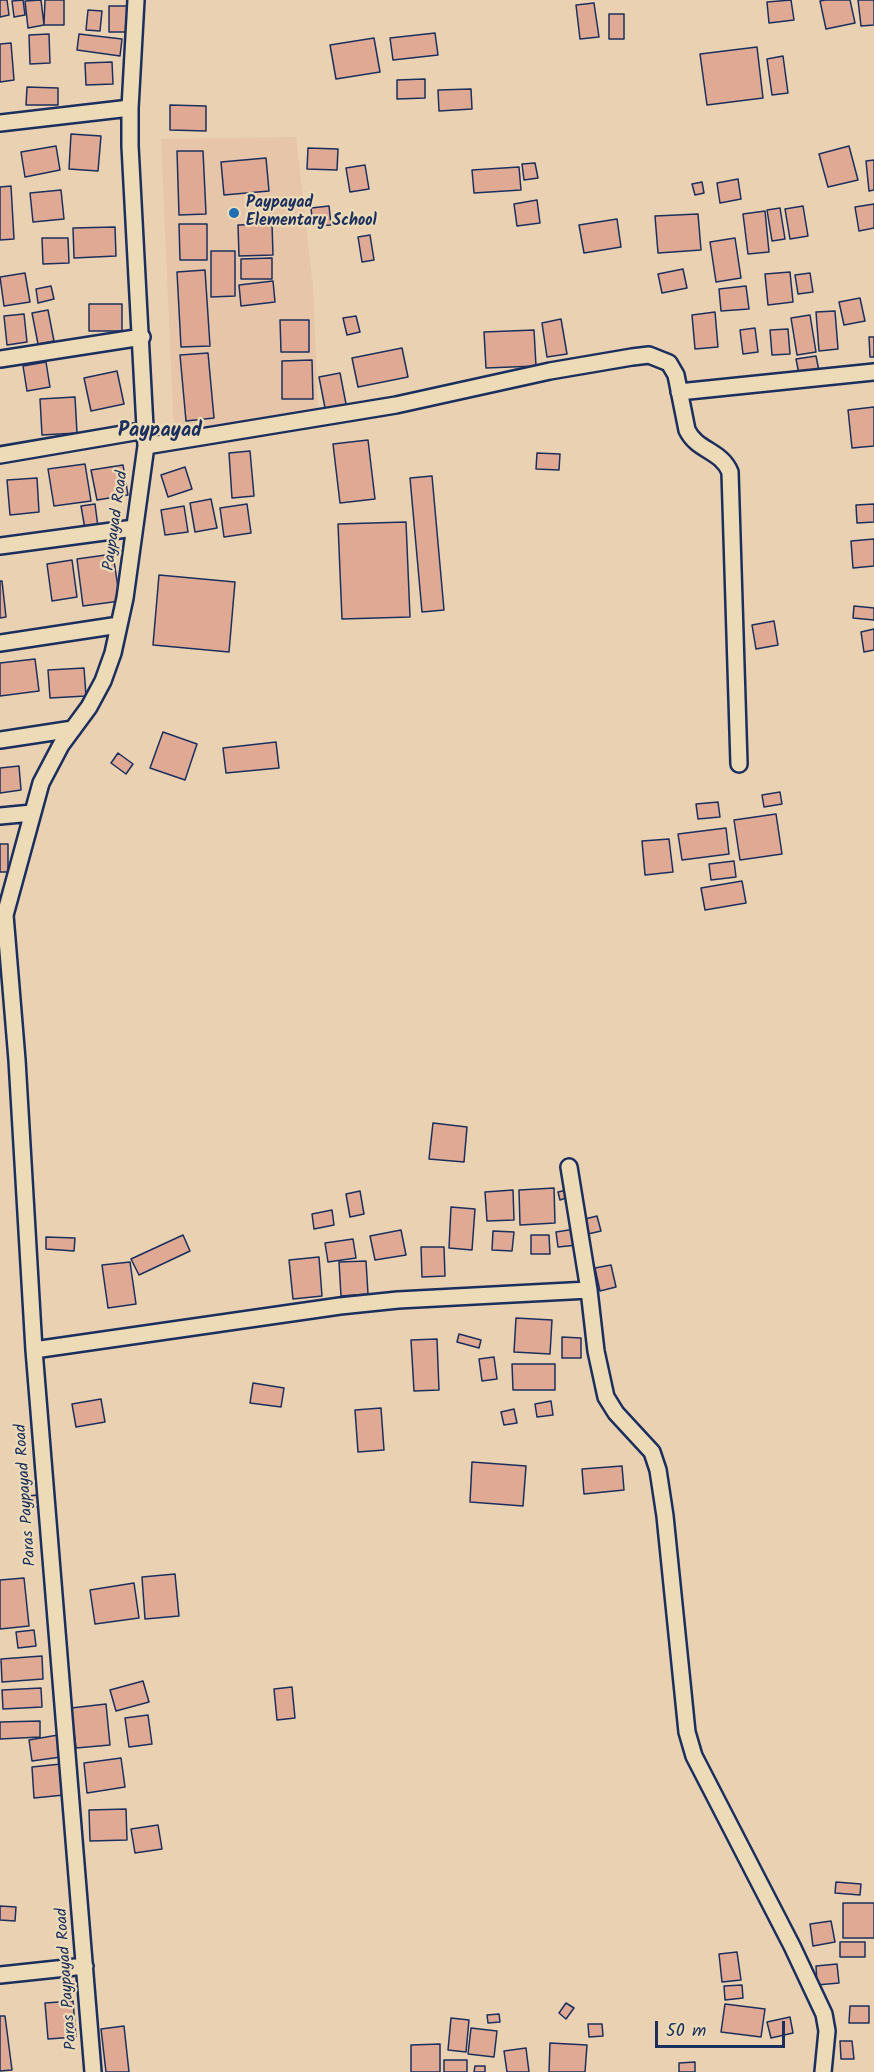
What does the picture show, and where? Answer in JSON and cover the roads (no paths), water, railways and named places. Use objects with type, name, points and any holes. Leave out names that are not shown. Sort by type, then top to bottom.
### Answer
[{"type":"street","name":"Paypayad Road","points":[[3,915],[41,783],[49,766],[89,707],[103,681],[119,625],[146,446],[130,108],[136,0]]},
{"type":"street","points":[[0,123],[130,108]]},
{"type":"street","points":[[0,359],[142,337]]},
{"type":"street","points":[[146,446],[396,405],[550,371],[632,357],[660,358],[669,363],[676,375],[690,437],[697,444],[724,459],[730,472],[739,764]]},
{"type":"street","points":[[679,392],[874,372]]},
{"type":"street","points":[[0,455],[146,430]]},
{"type":"street","points":[[0,546],[134,528]]},
{"type":"street","points":[[0,643],[119,625]]},
{"type":"street","points":[[0,740],[73,729]]},
{"type":"street","points":[[0,816],[32,813]]},
{"type":"street","name":"Paras Paypayad Road","points":[[3,915],[17,1060],[34,1350],[93,2072]]},
{"type":"street","points":[[569,1167],[589,1290],[596,1352],[606,1397],[622,1420],[641,1438],[651,1452],[658,1470],[665,1516],[687,1731],[694,1756],[792,1946],[824,2014],[827,2031],[823,2072]]},
{"type":"street","points":[[34,1350],[398,1299],[589,1290]]},
{"type":"street","points":[[0,1975],[85,1966]]},
{"type":"place","name":"Paypayad Elementary School","points":[[234,213]]},
{"type":"district","name":"Paypayad","points":[[160,433]]}]
